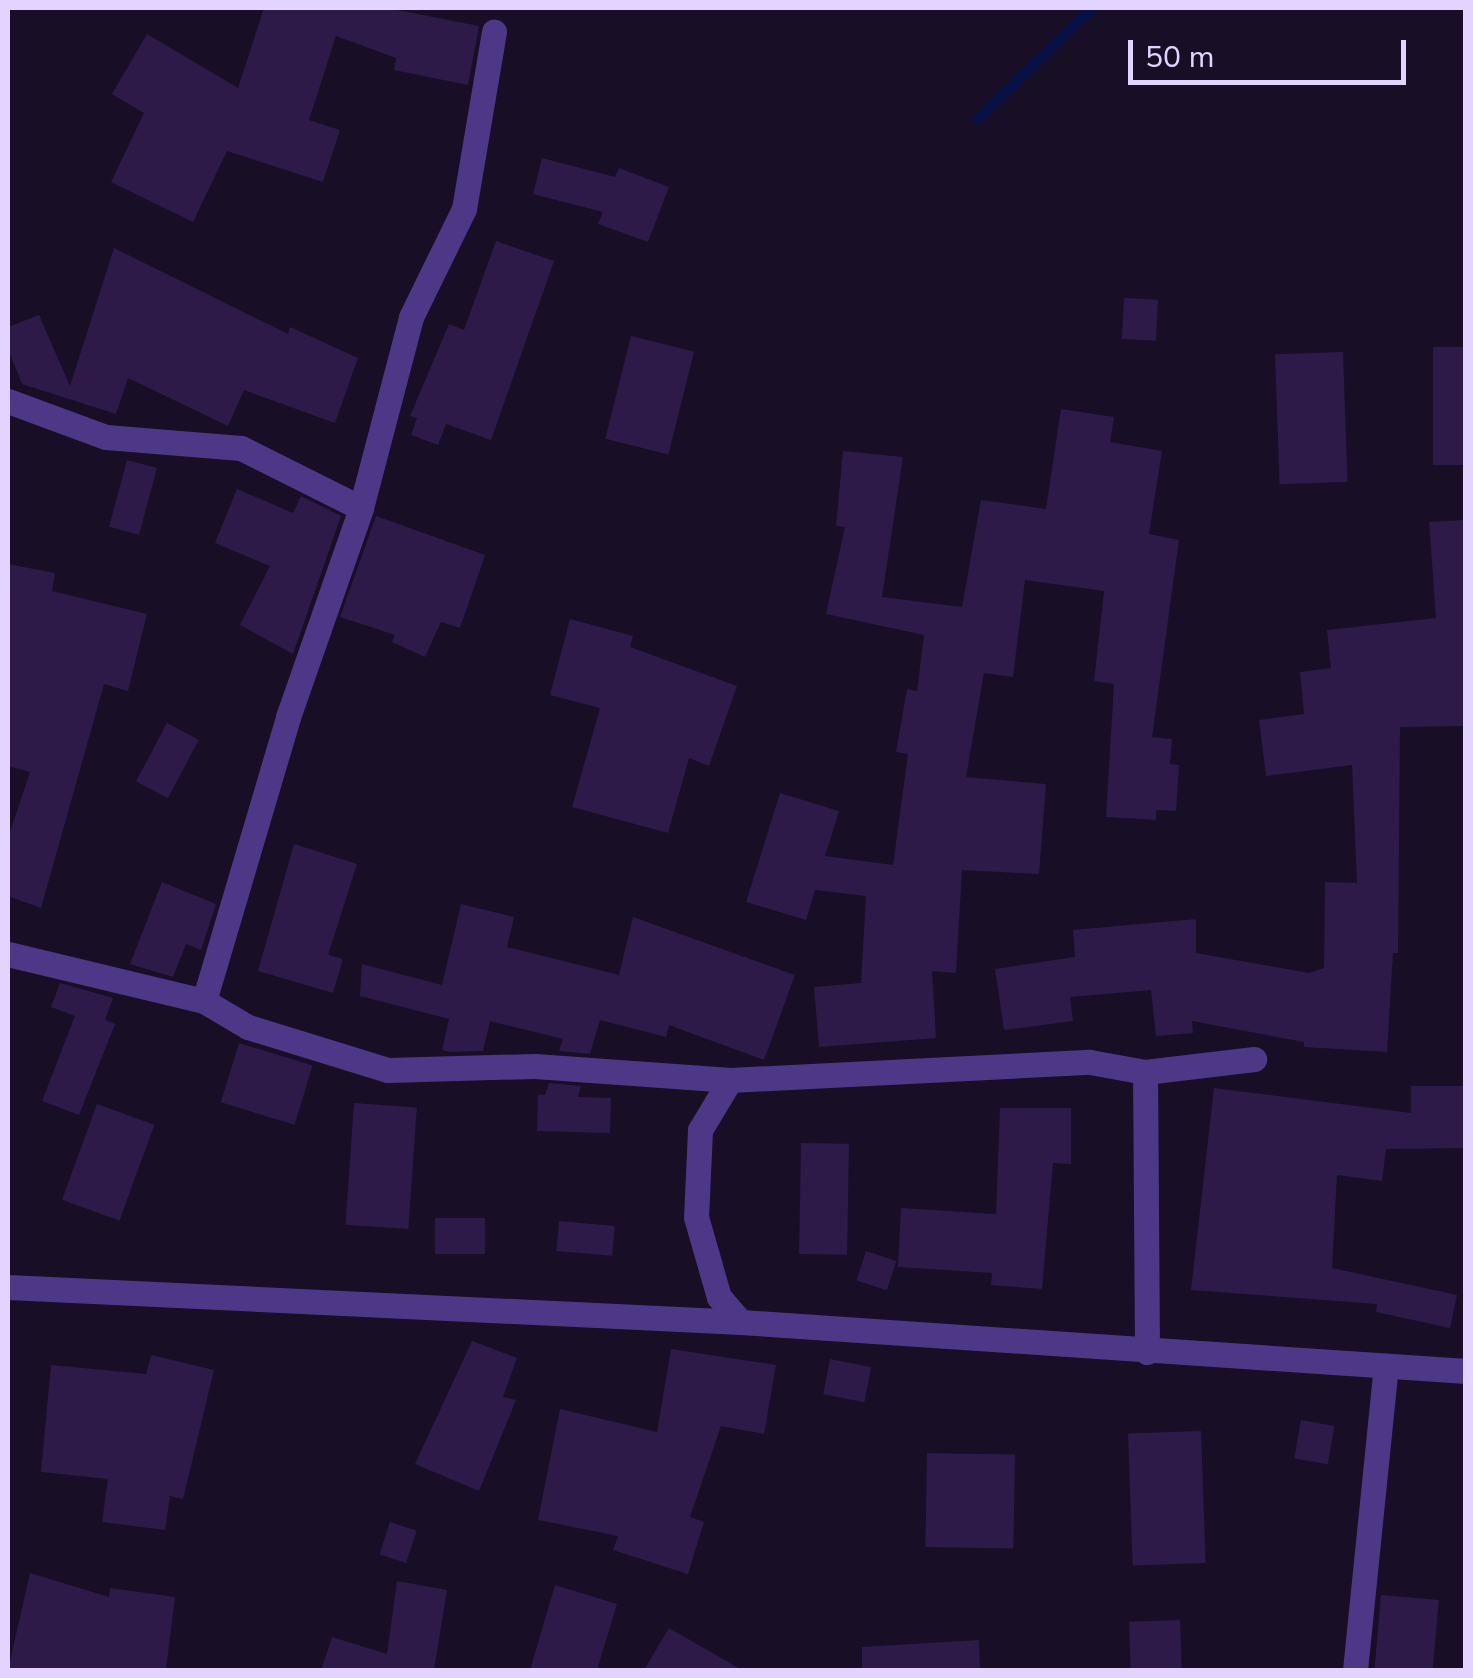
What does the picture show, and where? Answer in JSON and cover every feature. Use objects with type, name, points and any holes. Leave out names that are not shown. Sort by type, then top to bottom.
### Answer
[{"type":"street","points":[[204,1001],[288,718],[361,508],[410,318],[464,209],[494,32]]},
{"type":"street","points":[[8,401],[106,437],[242,448],[361,508]]},
{"type":"street","points":[[8,954],[204,1001],[264,1032],[388,1070],[535,1066],[730,1080],[1090,1062],[1146,1072],[1254,1059]]},
{"type":"street","points":[[1146,1072],[1147,1352]]},
{"type":"street","points":[[730,1080],[700,1130],[696,1217],[719,1297],[741,1322]]},
{"type":"street","points":[[8,1287],[741,1322],[1466,1371]]},
{"type":"street","points":[[1355,1670],[1386,1366]]},
{"type":"building","points":[[264,8],[387,8],[479,26],[468,85],[394,70],[396,58],[336,36],[309,120],[340,130],[323,182],[227,151],[193,222],[111,182],[144,113],[112,94],[147,34],[238,88]]},
{"type":"building","points":[[542,158],[615,177],[619,168],[669,187],[648,242],[598,224],[603,212],[533,194]]},
{"type":"building","points":[[496,241],[554,261],[491,440],[446,424],[438,445],[411,435],[417,418],[410,416],[449,324],[464,330]]},
{"type":"building","points":[[114,248],[288,334],[290,327],[358,358],[335,423],[244,390],[228,426],[128,378],[116,414],[22,384],[8,349],[8,327],[39,315],[70,386]]},
{"type":"building","points":[[1124,298],[1158,300],[1156,341],[1122,339]]},
{"type":"building","points":[[631,336],[694,352],[668,455],[605,439]]},
{"type":"building","points":[[1433,347],[1466,347],[1466,465],[1433,465]]},
{"type":"building","points":[[1343,352],[1348,482],[1280,484],[1275,354]]},
{"type":"building","points":[[1061,409],[1114,417],[1110,442],[1162,451],[1149,534],[1179,540],[1152,737],[1172,739],[1170,764],[1179,765],[1176,811],[1156,810],[1156,820],[1106,817],[1114,684],[1094,681],[1104,591],[1025,580],[1013,677],[984,673],[966,777],[1046,784],[1039,874],[962,870],[956,973],[932,971],[936,1038],[819,1047],[814,987],[861,983],[866,896],[815,890],[806,920],[746,902],[780,793],[839,811],[825,856],[893,865],[908,754],[896,752],[907,689],[917,691],[924,635],[826,614],[845,527],[836,526],[843,451],[903,457],[882,597],[962,607],[981,500],[1046,509]]},
{"type":"building","points":[[127,460],[157,468],[139,535],[109,527]]},
{"type":"building","points":[[237,489],[293,513],[301,496],[341,516],[293,654],[240,625],[270,566],[215,543]]},
{"type":"building","points":[[376,516],[485,555],[460,628],[441,622],[425,657],[392,642],[395,635],[340,617]]},
{"type":"building","points":[[1466,520],[1466,726],[1400,727],[1398,953],[1393,953],[1387,1052],[1304,1047],[1304,1042],[1192,1021],[1193,1033],[1156,1036],[1151,990],[1070,997],[1073,1021],[1004,1030],[995,969],[1075,957],[1073,930],[1196,919],[1196,953],[1309,973],[1324,968],[1325,882],[1357,883],[1352,765],[1266,776],[1259,720],[1304,714],[1300,672],[1331,668],[1327,630],[1436,618],[1429,522]]},
{"type":"building","points":[[8,564],[55,573],[52,591],[147,614],[128,691],[104,684],[41,908],[8,896],[8,838],[30,772],[8,766]]},
{"type":"building","points":[[570,619],[633,636],[630,647],[737,686],[709,766],[689,758],[668,833],[572,807],[600,708],[550,695]]},
{"type":"building","points":[[167,723],[199,740],[168,798],[136,781]]},
{"type":"building","points":[[294,844],[357,864],[328,955],[343,959],[333,993],[258,971]]},
{"type":"building","points":[[162,882],[216,904],[201,950],[186,944],[173,977],[130,964]]},
{"type":"building","points":[[461,904],[514,917],[507,947],[619,975],[633,917],[795,975],[764,1060],[669,1025],[666,1037],[600,1020],[590,1054],[559,1051],[563,1039],[490,1021],[483,1051],[450,1052],[442,1050],[449,1019],[360,996],[362,964],[442,985]]},
{"type":"building","points":[[60,983],[113,998],[105,1020],[115,1024],[79,1115],[42,1101],[75,1016],[51,1007]]},
{"type":"building","points":[[239,1043],[313,1066],[295,1125],[221,1102]]},
{"type":"building","points":[[549,1083],[581,1086],[578,1097],[611,1098],[610,1133],[537,1131],[538,1095],[545,1095]]},
{"type":"building","points":[[1411,1086],[1466,1086],[1466,1148],[1386,1149],[1382,1181],[1337,1175],[1332,1268],[1457,1295],[1450,1328],[1376,1312],[1377,1304],[1191,1290],[1214,1088],[1411,1113]]},
{"type":"building","points":[[354,1103],[417,1107],[408,1229],[345,1225]]},
{"type":"building","points":[[97,1104],[154,1125],[119,1221],[62,1200]]},
{"type":"building","points":[[1000,1108],[1071,1108],[1071,1164],[1053,1163],[1042,1289],[991,1285],[992,1273],[898,1267],[901,1208],[996,1214]]},
{"type":"building","points":[[801,1143],[849,1144],[847,1255],[799,1254]]},
{"type":"building","points":[[435,1218],[485,1218],[485,1254],[435,1254]]},
{"type":"building","points":[[559,1221],[615,1226],[612,1256],[556,1251]]},
{"type":"building","points":[[866,1251],[896,1261],[887,1290],[856,1280]]},
{"type":"building","points":[[472,1341],[517,1358],[503,1397],[516,1400],[479,1491],[415,1464]]},
{"type":"building","points":[[671,1349],[776,1365],[764,1434],[721,1426],[690,1517],[704,1522],[688,1574],[613,1550],[618,1536],[538,1520],[560,1409],[657,1432]]},
{"type":"building","points":[[151,1355],[214,1370],[183,1499],[170,1496],[165,1530],[102,1522],[108,1479],[41,1472],[51,1365],[146,1374]]},
{"type":"building","points":[[830,1359],[871,1367],[864,1402],[823,1394]]},
{"type":"building","points":[[1301,1420],[1334,1426],[1328,1464],[1294,1458]]},
{"type":"building","points":[[1201,1431],[1206,1563],[1133,1565],[1128,1434]]},
{"type":"building","points":[[927,1453],[1015,1455],[1013,1549],[925,1547]]},
{"type":"building","points":[[390,1522],[417,1531],[406,1563],[379,1554]]},
{"type":"building","points":[[30,1573],[109,1597],[110,1588],[175,1597],[166,1670],[8,1670]]},
{"type":"building","points":[[397,1581],[447,1590],[434,1670],[321,1670],[332,1637],[387,1654]]},
{"type":"building","points":[[555,1585],[617,1604],[597,1670],[530,1670]]},
{"type":"building","points":[[1381,1595],[1439,1600],[1433,1670],[1375,1668]]},
{"type":"building","points":[[1180,1620],[1182,1670],[1131,1670],[1129,1622]]},
{"type":"building","points":[[669,1628],[742,1670],[644,1670]]},
{"type":"building","points":[[979,1640],[980,1670],[862,1670],[862,1647]]},
{"type":"waterway","points":[[977,119],[1091,8]]}]
